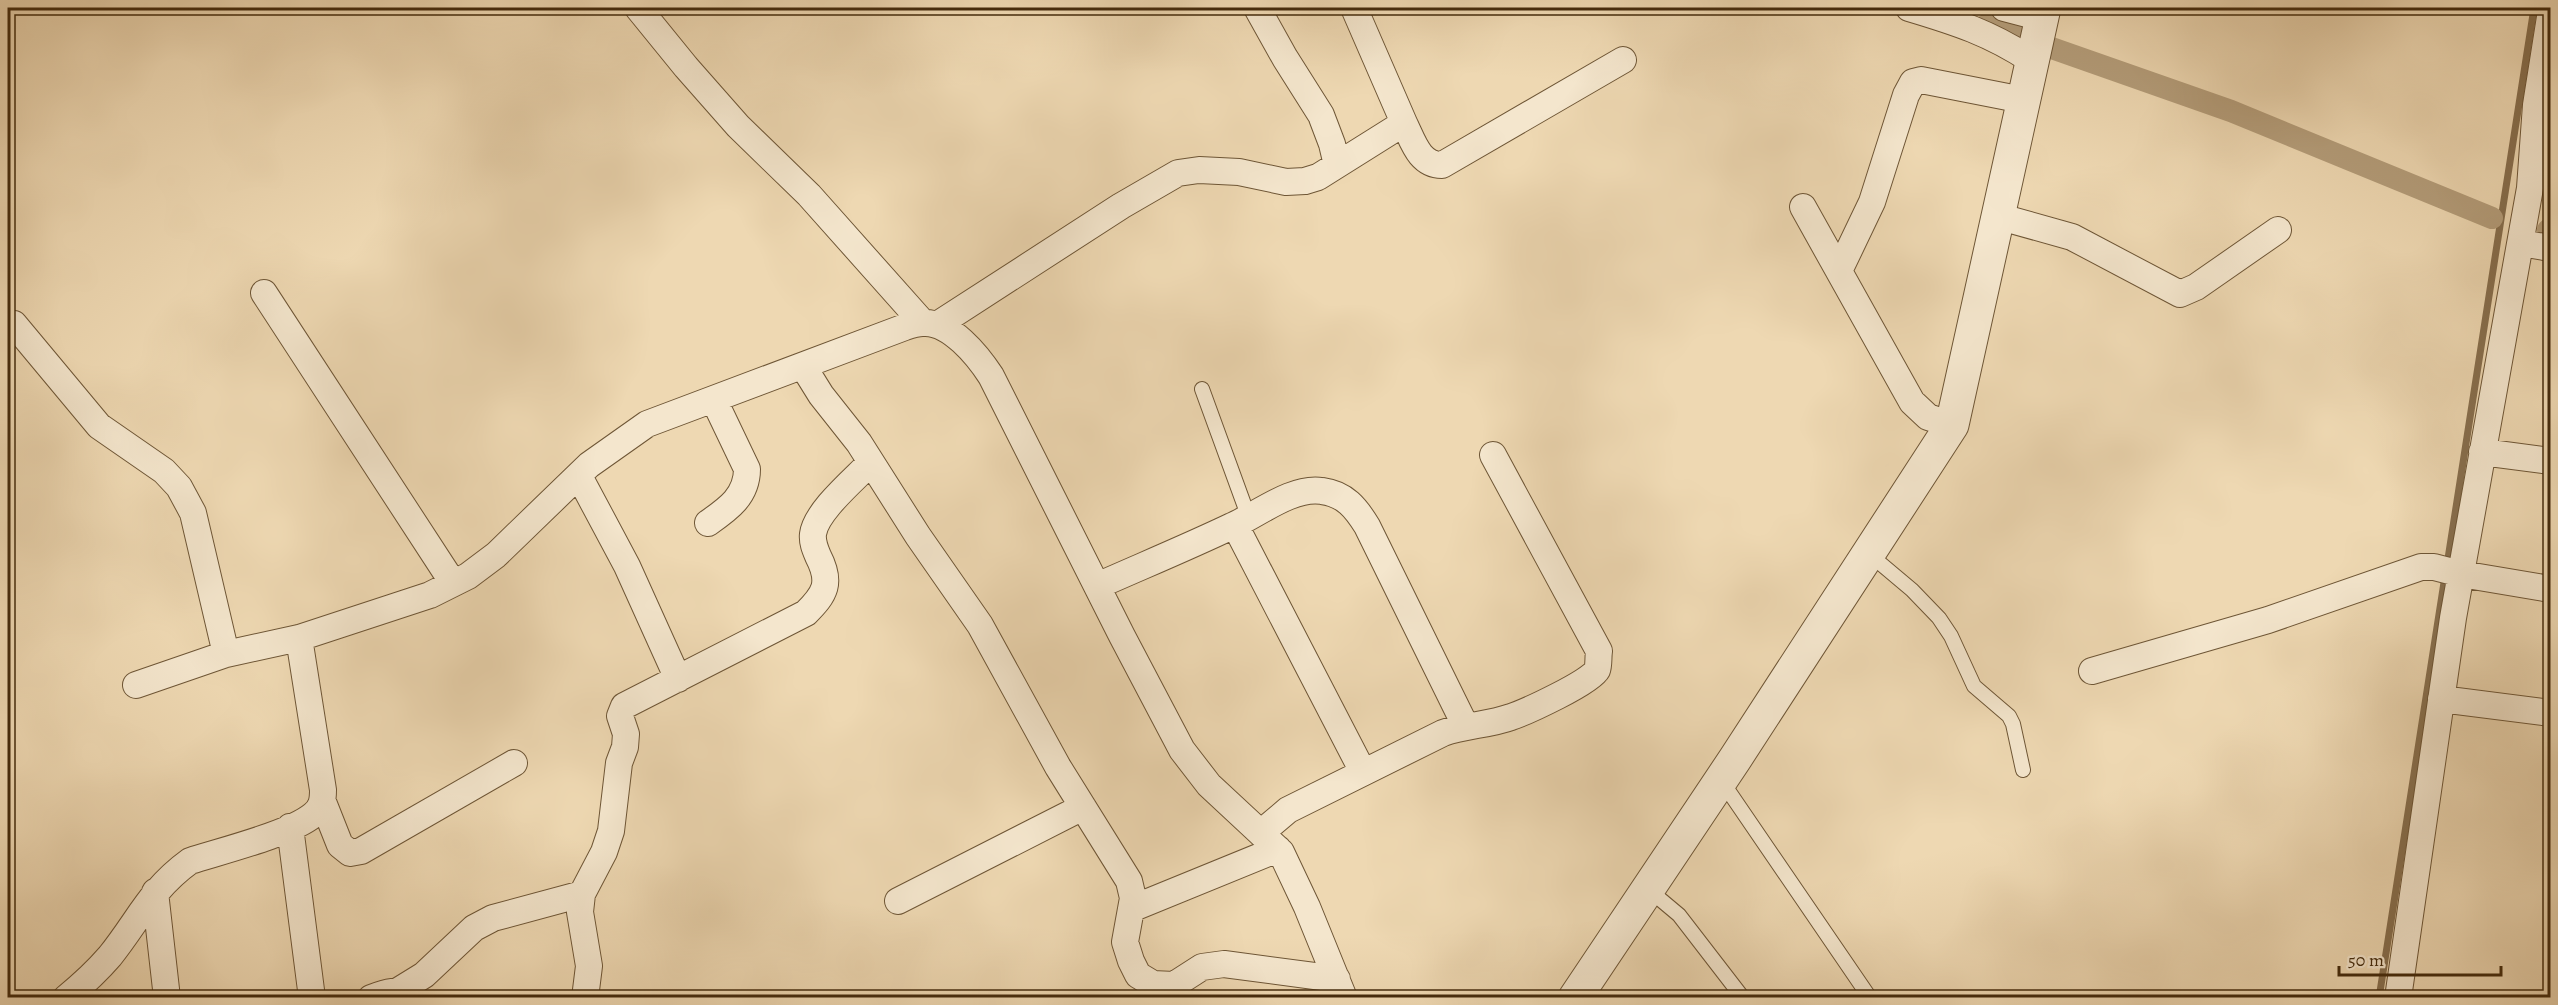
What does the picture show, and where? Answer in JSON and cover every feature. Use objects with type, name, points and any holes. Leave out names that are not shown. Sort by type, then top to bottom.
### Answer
[{"type":"street","points":[[638,8],[738,126],[808,195],[930,324],[965,343],[992,376],[1182,750],[1209,785],[1270,841],[1291,871],[1341,988]]},
{"type":"street","points":[[1257,8],[1321,115],[1337,165]]},
{"type":"street","points":[[1354,8],[1419,154],[1427,162],[1442,165],[1623,60]]},
{"type":"street","points":[[1910,8],[1974,28],[2001,40],[2038,32]]},
{"type":"street","points":[[2004,8],[2038,32]]},
{"type":"street","points":[[2398,998],[2441,699],[2449,571],[2482,452],[2521,243],[2540,190],[2536,105],[2550,17]]},
{"type":"street","points":[[1575,998],[1721,780],[1952,425],[2038,32]]},
{"type":"street","points":[[1839,271],[1872,202],[1906,95],[1913,82],[1921,80],[2022,100]]},
{"type":"street","points":[[136,685],[226,654],[299,638],[430,595],[468,576],[496,555],[612,447],[647,424],[905,327],[930,324],[1178,172],[1199,170],[1239,172],[1286,182],[1305,181],[1318,177],[1404,123]]},
{"type":"street","points":[[1803,207],[1912,402],[1928,417],[1952,425]]},
{"type":"street","points":[[1997,216],[2072,237],[2180,294],[2196,287],[2278,230]]},
{"type":"street","points":[[2521,243],[2550,248]]},
{"type":"street","points":[[264,293],[453,583]]},
{"type":"street","points":[[14,324],[99,426],[165,471],[179,487],[193,513],[226,654]]},
{"type":"street","points":[[803,366],[821,395],[846,425],[918,537],[980,625],[1058,767],[1129,881],[1133,898],[1125,942],[1138,975],[1153,984],[1174,985],[1202,968],[1224,963],[1341,988]]},
{"type":"street","points":[[708,523],[733,506],[747,482],[747,469],[714,400]]},
{"type":"street","points":[[2482,452],[2550,461]]},
{"type":"street","points":[[1131,909],[1270,841],[1288,810],[1443,733],[1464,725],[1486,724],[1512,717],[1586,681],[1597,670],[1599,651],[1493,455]]},
{"type":"street","points":[[585,998],[589,966],[580,912],[582,894],[604,852],[611,831],[620,764],[626,747],[626,734],[620,716],[624,706],[806,613],[821,597],[826,582],[823,565],[814,547],[813,533],[825,510],[871,462]]},
{"type":"street","points":[[579,476],[627,566],[678,679]]},
{"type":"street","points":[[1097,586],[1242,521],[1281,500],[1320,490],[1339,495],[1354,506],[1367,526],[1464,725]]},
{"type":"street","points":[[1242,521],[1363,772]]},
{"type":"street","points":[[2092,671],[2268,620],[2412,570],[2449,571],[2550,589]]},
{"type":"street","points":[[299,638],[324,790],[323,802],[340,845],[350,853],[361,851],[514,763]]},
{"type":"street","points":[[2441,699],[2550,713]]},
{"type":"street","points":[[66,998],[110,956],[155,892],[190,861],[290,827],[312,816],[323,802]]},
{"type":"street","points":[[898,901],[1083,807]]},
{"type":"street","points":[[290,827],[312,998]]},
{"type":"street","points":[[155,892],[167,998]]},
{"type":"street","points":[[371,998],[386,992],[405,994],[462,937],[493,918],[582,894]]},
{"type":"lane","points":[[1202,389],[1242,521]]},
{"type":"lane","points":[[1868,553],[1912,590],[1939,618],[1951,636],[1974,686],[2008,716],[2013,724],[2024,770]]},
{"type":"lane","points":[[1721,780],[1870,998]]},
{"type":"lane","points":[[1648,889],[1679,915],[1743,998]]},
{"type":"waterway","points":[[2447,565],[2534,8]]},
{"type":"waterway","points":[[1986,25],[2231,111],[2492,218]]},
{"type":"waterway","points":[[2379,998],[2445,576]]}]
